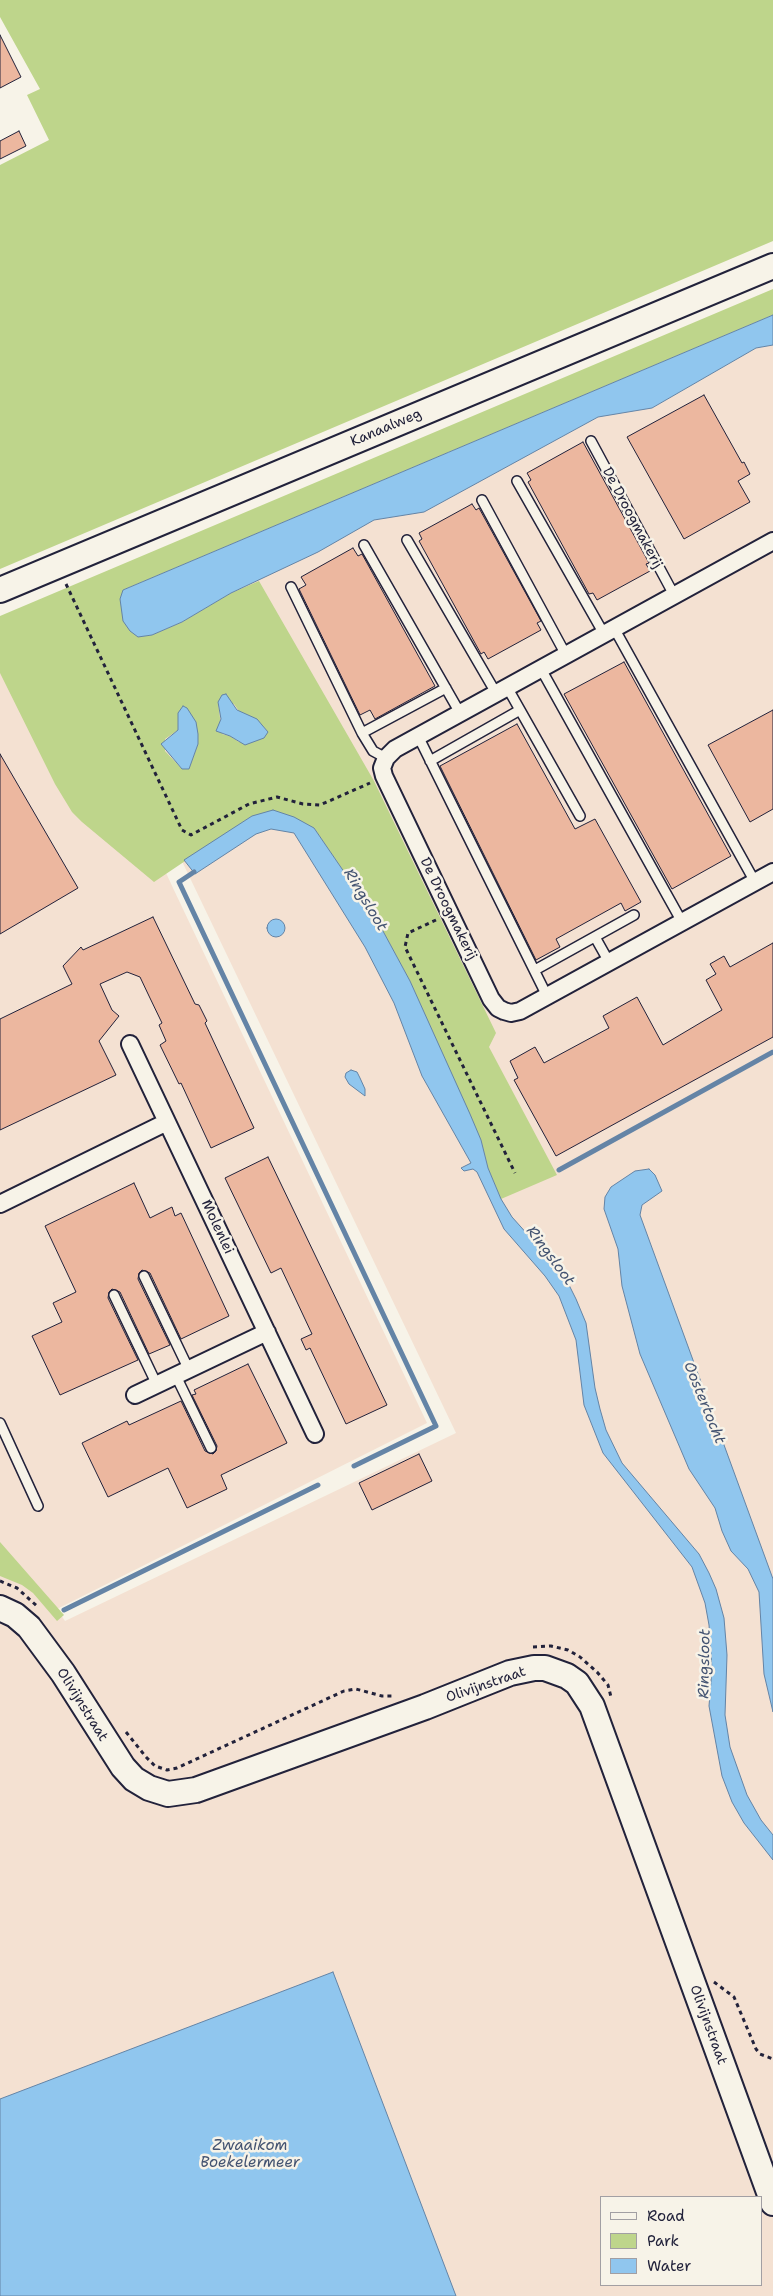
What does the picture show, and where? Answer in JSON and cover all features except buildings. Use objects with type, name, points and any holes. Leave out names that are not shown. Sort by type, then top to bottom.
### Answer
[{"type":"street","name":"Kanaalweg","points":[[0,590],[773,266]]},
{"type":"street","points":[[384,776],[382,768],[386,758],[395,749],[773,541]]},
{"type":"street","name":"De Droogmakerij","points":[[384,776],[491,998],[498,1008],[511,1013],[520,1011],[773,872]]},
{"type":"street","name":"Molenlei","points":[[130,1044],[316,1434]]},
{"type":"street","points":[[0,1204],[168,1122]]},
{"type":"street","points":[[135,1395],[267,1332]]},
{"type":"street","name":"Olivijnstraat","points":[[0,1608],[15,1614],[28,1627],[63,1673],[96,1728],[128,1773],[149,1788],[168,1794],[196,1790],[425,1707],[510,1673],[534,1668],[545,1668],[566,1676],[577,1683],[592,1706],[773,2203]]},
{"type":"lane","name":"De Droogmakerij","points":[[591,441],[674,595]]},
{"type":"lane","points":[[517,481],[609,631],[755,882]]},
{"type":"lane","points":[[482,500],[566,655]]},
{"type":"lane","points":[[408,540],[501,690],[520,710],[580,816]]},
{"type":"lane","points":[[364,545],[460,713]]},
{"type":"lane","points":[[291,587],[362,733],[373,752],[386,758]]},
{"type":"lane","points":[[541,668],[682,922]]},
{"type":"lane","points":[[362,733],[446,688]]},
{"type":"lane","points":[[430,761],[520,710]]},
{"type":"lane","points":[[418,736],[547,996]]},
{"type":"lane","points":[[535,970],[634,915]]},
{"type":"lane","points":[[595,937],[609,962]]},
{"type":"lane","points":[[144,1276],[211,1448]]},
{"type":"lane","points":[[114,1295],[156,1385]]},
{"type":"lane","points":[[0,1423],[38,1506]]},
{"type":"path","points":[[65,581],[182,830],[191,835],[249,804],[277,797],[303,804],[320,805],[384,776]]},
{"type":"path","points":[[450,913],[408,933],[405,948],[515,1174]]},
{"type":"path","name":"Olivijnstraat","points":[[528,1648],[551,1646],[568,1650],[580,1657],[597,1672],[608,1686],[613,1702]]},
{"type":"path","name":"Olivijnstraat","points":[[122,1726],[146,1757],[156,1766],[167,1770],[177,1768],[344,1691],[356,1689],[382,1696],[402,1694]]},
{"type":"path","name":"Olivijnstraat","points":[[711,1978],[716,1985],[734,1997],[756,2049],[760,2054],[773,2059]]},
{"type":"shaded area","points":[[773,345],[773,2296],[84,2296],[0,2124],[0,628],[44,609],[173,888],[427,1423],[57,1609],[65,1621],[456,1433],[87,663],[182,622],[231,593],[374,520],[424,511],[598,417],[652,408],[756,348]]},
{"type":"green space","points":[[0,0],[773,0],[773,241],[0,569],[0,165],[49,140],[27,95],[40,89],[0,17]]},
{"type":"green space","points":[[773,289],[773,315],[123,590],[138,636],[152,635],[182,622],[231,593],[259,581],[374,781],[496,1033],[489,1047],[557,1175],[501,1199],[488,1168],[481,1140],[410,981],[377,920],[314,828],[252,816],[154,882],[82,822],[72,812],[55,784],[0,673],[0,616]],"holes":[[[218,702],[234,704],[241,714],[256,719],[268,732],[239,742],[230,736],[222,734]],[[178,713],[198,734],[198,744],[189,769],[182,769],[165,751],[165,739],[178,730]]]},
{"type":"green space","points":[[0,1542],[64,1615],[57,1621],[33,1593],[22,1585],[0,1576]]},
{"type":"water","points":[[773,315],[773,345],[756,348],[652,408],[598,417],[424,512],[374,520],[318,552],[231,593],[182,622],[152,635],[138,637],[130,631],[123,621],[120,599],[123,590]]},
{"type":"water","points":[[226,694],[237,710],[257,719],[268,732],[264,738],[245,745],[230,736],[216,731],[221,719],[218,702],[222,695]]},
{"type":"water","points":[[183,706],[187,708],[196,722],[198,734],[198,744],[189,769],[182,769],[161,744],[178,730],[178,713]]},
{"type":"water","points":[[273,810],[294,817],[314,828],[377,920],[410,981],[470,1114],[481,1140],[488,1168],[501,1199],[512,1217],[564,1275],[576,1299],[586,1323],[595,1388],[600,1409],[606,1430],[622,1463],[699,1554],[709,1573],[716,1589],[724,1618],[727,1655],[725,1715],[730,1747],[747,1795],[761,1820],[773,1835],[773,1860],[744,1823],[732,1802],[722,1776],[709,1706],[712,1669],[709,1625],[705,1603],[692,1567],[603,1453],[584,1405],[576,1340],[559,1296],[545,1276],[504,1229],[477,1172],[473,1169],[464,1171],[461,1168],[471,1163],[422,1076],[394,1003],[365,947],[294,833],[271,829],[256,834],[195,874],[184,860],[252,816]]},
{"type":"water","points":[[272,919],[280,919],[285,924],[283,935],[272,937],[267,932],[267,924]]},
{"type":"water","points":[[351,1070],[357,1072],[365,1089],[365,1096],[349,1084],[345,1077],[346,1073]]},
{"type":"water","name":"Oostertocht","points":[[649,1169],[655,1175],[662,1191],[642,1205],[640,1215],[773,1579],[773,1712],[764,1674],[759,1592],[748,1569],[731,1551],[715,1508],[689,1469],[640,1354],[622,1286],[618,1249],[604,1209],[605,1197],[611,1187],[635,1171]]},
{"type":"water","name":"Zwaaikom Boekelermeer","points":[[333,1972],[456,2296],[0,2296],[0,2099]]},
{"type":"waterway","points":[[194,872],[179,882],[436,1426],[354,1466]]},
{"type":"waterway","points":[[559,1170],[773,1052]]},
{"type":"waterway","points":[[64,1610],[318,1485]]},
{"type":"water label","name":"Ringsloot","points":[[365,900]]},
{"type":"water label","name":"Ringsloot","points":[[550,1256]]},
{"type":"water label","name":"Ringsloot","points":[[705,1664]]}]
